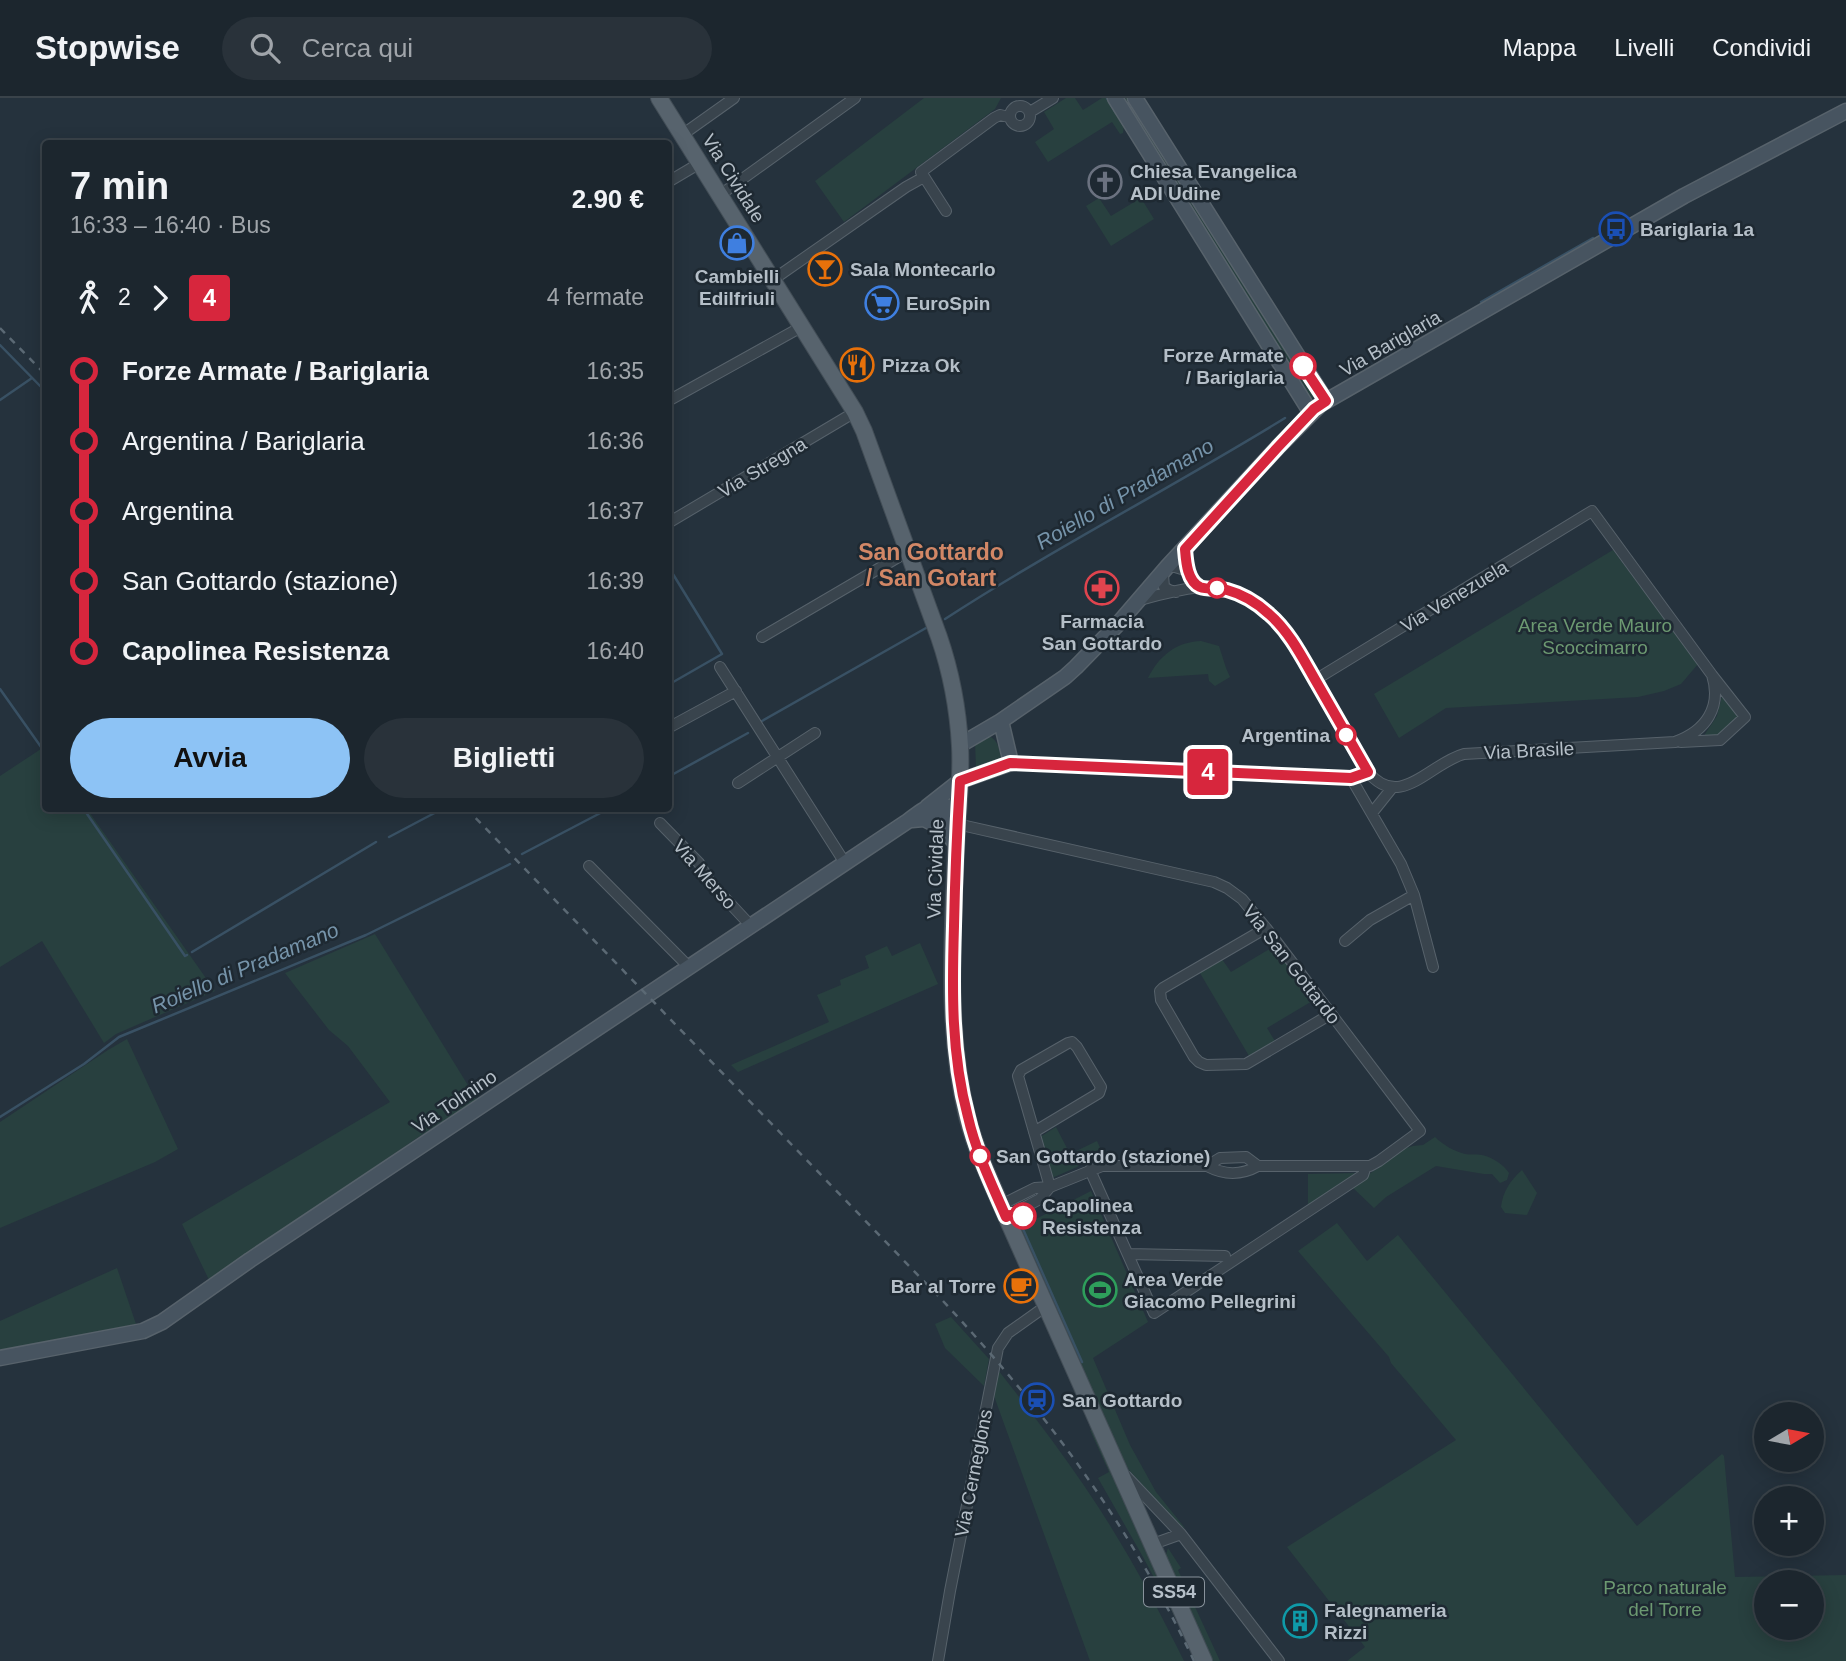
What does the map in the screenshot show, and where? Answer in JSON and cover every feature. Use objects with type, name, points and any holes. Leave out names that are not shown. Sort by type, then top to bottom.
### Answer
[{"type":"main road","name":"Via Cividale","points":[[659,98],[855,412],[945,653],[956,706],[960,746],[953,995],[956,1052],[972,1134],[1204,1661]]},
{"type":"street","points":[[682,135],[734,98]]},
{"type":"street","points":[[720,195],[855,98]]},
{"type":"street","points":[[1010,98],[1009,115],[1015,125],[1022,126],[1029,121],[1030,112]]},
{"type":"street","points":[[1030,112],[1053,98]]},
{"type":"street","points":[[1115,98],[1311,413]]},
{"type":"street","points":[[1135,98],[1326,401]]},
{"type":"street","points":[[1009,115],[1018,105],[1030,112]]},
{"type":"street","name":"Via Bariglaria","points":[[960,746],[1070,673],[1311,413],[1326,401],[1684,196],[1846,111]]},
{"type":"street","points":[[946,211],[921,172],[994,118],[1009,115]]},
{"type":"street","points":[[672,180],[700,163]]},
{"type":"street","points":[[774,279],[924,177]]},
{"type":"street","points":[[672,399],[803,326]]},
{"type":"street","name":"Via Stregna","points":[[672,521],[855,412]]},
{"type":"street","name":"Via Venezuela","points":[[1315,680],[1592,511],[1712,675]]},
{"type":"street","points":[[1185,549],[1188,571],[1201,587]]},
{"type":"street","points":[[762,638],[907,552]]},
{"type":"street","points":[[1176,592],[1164,587],[1167,568],[1175,567],[1188,571]]},
{"type":"street","points":[[1138,600],[1201,587],[1240,595],[1270,614],[1283,628],[1368,772],[1376,781],[1392,788]]},
{"type":"street","points":[[720,667],[845,863]]},
{"type":"street","points":[[1675,742],[1697,731],[1711,714],[1715,691],[1712,675]]},
{"type":"street","name":"Via Brasile","points":[[1372,813],[1392,788],[1407,786],[1451,758],[1464,754],[1720,740],[1745,718],[1712,675]]},
{"type":"street","points":[[672,725],[736,691]]},
{"type":"street","points":[[956,706],[971,725],[980,728],[996,724],[1010,763],[1351,778],[1368,772]]},
{"type":"street","points":[[738,783],[814,733]]},
{"type":"street","name":"Via Tolmino","points":[[0,1358],[143,1331],[162,1322],[689,967],[908,821],[925,813],[960,781],[1010,763]]},
{"type":"street","points":[[1351,778],[1401,864],[1414,895],[1433,967]]},
{"type":"street","points":[[925,813],[944,829],[956,844]]},
{"type":"street","name":"Via Tolmino","points":[[925,813],[958,819]]},
{"type":"street","name":"Via San Gottardo","points":[[958,819],[1214,882],[1242,899],[1420,1131],[1376,1164],[1366,1166]]},
{"type":"street","name":"Via Merso","points":[[660,823],[699,863],[710,882],[751,926]]},
{"type":"street","points":[[589,866],[689,967]]},
{"type":"street","points":[[1345,941],[1370,920],[1414,895]]},
{"type":"street","points":[[1266,928],[1160,991],[1161,1000],[1194,1057],[1206,1065],[1246,1064],[1331,1014]]},
{"type":"street","points":[[1034,1132],[1100,1092],[1101,1087],[1072,1042],[1018,1073],[1018,1078],[1050,1187]]},
{"type":"street","points":[[1207,1166],[1220,1158],[1246,1157],[1258,1166]]},
{"type":"street","points":[[1004,1211],[1040,1199],[1050,1187],[1090,1170],[1108,1166],[1207,1166],[1220,1172],[1246,1172],[1258,1166],[1366,1166],[1363,1175],[1154,1313],[1090,1170]]},
{"type":"street","points":[[1128,1254],[1225,1256]]},
{"type":"street","name":"Via Cerneglons","points":[[938,1661],[996,1353],[1008,1333],[1046,1306]]},
{"type":"street","name":"Via Cividale","points":[[1118,1468],[1181,1534],[1279,1661]]},
{"type":"street","points":[[1153,1544],[1181,1534]]},
{"type":"green space","points":[[924,98],[1001,98],[995,109],[844,222],[815,181]]},
{"type":"green space","points":[[1066,98],[1075,98],[1083,110],[1102,98],[1108,98],[1124,125],[1123,133],[1120,134],[1112,122],[1048,162],[1035,142],[1054,129],[1044,112]]},
{"type":"green space","points":[[1121,98],[1130,98],[1316,395],[1309,400]]},
{"type":"green space","points":[[1099,198],[1111,216],[1141,198],[1154,219],[1111,246],[1086,206]]},
{"type":"green space","name":"Area Verde Mauro Scoccimarro","points":[[1613,550],[1698,664],[1681,684],[1638,697],[1446,708],[1399,738],[1374,694]]},
{"type":"green space","points":[[1201,641],[1219,646],[1230,677],[1215,686],[1209,681],[1208,674],[1148,678],[1157,663],[1176,647]]},
{"type":"green space","points":[[1724,695],[1742,716],[1717,736],[1705,738],[1717,716]]},
{"type":"green space","points":[[989,736],[997,743],[1001,761],[976,768],[975,741]]},
{"type":"green space","points":[[42,748],[42,812],[89,812],[215,991],[116,1034],[104,1043],[42,941],[0,967],[0,776]]},
{"type":"green space","points":[[375,934],[477,1100],[414,1140],[210,1282],[182,1224],[390,1102],[348,1046],[329,1030],[285,973]]},
{"type":"green space","points":[[920,943],[938,984],[738,1072],[731,1065],[829,1022],[817,995],[841,985],[840,980],[869,968],[865,956],[887,946],[892,956]]},
{"type":"green space","points":[[1278,944],[1319,997],[1267,1028],[1278,1046],[1252,1061],[1197,968],[1219,955],[1231,972]]},
{"type":"green space","points":[[127,1039],[178,1149],[155,1162],[0,1228],[0,1122]]},
{"type":"green space","points":[[1056,1127],[1070,1154],[1097,1141],[1102,1155],[1052,1178],[1040,1137]]},
{"type":"green space","points":[[1435,1137],[1465,1154],[1494,1159],[1509,1173],[1507,1180],[1500,1183],[1492,1174],[1436,1166],[1386,1197],[1374,1208],[1352,1187],[1403,1149],[1423,1145]]},
{"type":"green space","points":[[1522,1170],[1537,1193],[1527,1215],[1505,1213],[1501,1207],[1503,1196]]},
{"type":"green space","points":[[1360,1173],[1308,1207],[1308,1174]]},
{"type":"green space","name":"Area Verde Giacomo Pellegrini","points":[[1091,1191],[1148,1322],[1093,1358],[1130,1445],[1156,1492],[1185,1528],[1181,1527],[1129,1470],[1020,1227]]},
{"type":"green space","name":"Parco naturale del Torre","points":[[1337,1223],[1367,1261],[1398,1235],[1637,1526],[1722,1454],[1735,1577],[1754,1577],[1754,1640],[1824,1640],[1824,1575],[1846,1575],[1846,1661],[1347,1661],[1365,1647],[1287,1547],[1456,1440],[1391,1363],[1389,1357],[1298,1251]]},
{"type":"green space","points":[[117,1268],[136,1324],[0,1352],[0,1321]]},
{"type":"green space","points":[[951,1317],[989,1359],[984,1386],[945,1348],[935,1324]]},
{"type":"green space","points":[[998,1370],[1054,1442],[1099,1508],[1138,1572],[1184,1661],[1090,1661],[994,1396]]},
{"type":"green space","points":[[1095,1428],[1189,1643],[1098,1478],[1109,1472],[1090,1430]]},
{"type":"green space","points":[[1168,1548],[1181,1568],[1178,1570],[1220,1661],[1211,1661],[1165,1558]]},
{"type":"waterway","points":[[1107,98],[1116,113]]},
{"type":"waterway","name":"Roiello di Pradamano","points":[[1481,302],[1593,238]]},
{"type":"waterway","points":[[0,345],[42,388]]},
{"type":"waterway","points":[[0,400],[32,378]]},
{"type":"waterway","name":"Roiello di Pradamano","points":[[945,619],[1285,418]]},
{"type":"waterway","points":[[672,573],[722,654],[672,683]]},
{"type":"waterway","name":"Roiello di Pradamano","points":[[762,721],[926,628]]},
{"type":"waterway","points":[[0,689],[42,748]]},
{"type":"waterway","name":"Roiello di Pradamano","points":[[672,775],[748,733]]},
{"type":"waterway","points":[[86,812],[185,956],[187,955]]},
{"type":"waterway","points":[[389,837],[436,812]]},
{"type":"waterway","name":"Roiello di Pradamano","points":[[522,854],[602,812]]},
{"type":"waterway","points":[[192,952],[376,842]]},
{"type":"waterway","name":"Roiello di Pradamano","points":[[0,1117],[84,1064],[119,1037],[366,935],[510,864]]},
{"type":"waterway","points":[[1023,1229],[1082,1362]]},
{"type":"railway","points":[[0,328],[42,371]]},
{"type":"railway","points":[[470,812],[943,1301],[1016,1384],[1083,1471],[1114,1517],[1169,1611],[1194,1661]]},
{"type":"bus line","name":"4","points":[[1023,1216],[1006,1217],[978,1152],[960,1080],[953,995],[960,781],[1010,763],[1351,778],[1368,772],[1283,628],[1270,614],[1240,595],[1201,587],[1188,571],[1186,560],[1185,549],[1314,409],[1326,401],[1303,366]]},
{"type":"place","name":"Chiesa Evangelica ADI Udine","points":[[1105,182]]},
{"type":"place","name":"Bariglaria 1a","points":[[1616,229]]},
{"type":"place","name":"Cambielli Edilfriuli","points":[[737,243]]},
{"type":"place","name":"Sala Montecarlo","points":[[825,269]]},
{"type":"place","name":"EuroSpin","points":[[882,303]]},
{"type":"place","name":"Pizza Ok","points":[[857,365]]},
{"type":"place","name":"Forze Armate / Bariglaria","points":[[1303,366]]},
{"type":"place","name":"Farmacia San Gottardo","points":[[1102,588]]},
{"type":"place","name":"Argentina","points":[[1346,735]]},
{"type":"place","name":"San Gottardo (stazione)","points":[[980,1156]]},
{"type":"place","name":"Capolinea Resistenza","points":[[1023,1216]]},
{"type":"place","name":"Bar al Torre","points":[[1021,1286]]},
{"type":"place","name":"Area Verde Giacomo Pellegrini","points":[[1100,1290]]},
{"type":"place","name":"San Gottardo","points":[[1037,1400]]},
{"type":"place","name":"Falegnameria Rizzi","points":[[1300,1621]]},
{"type":"district","name":"San Gottardo / San Gotart","points":[[931,565]]}]
